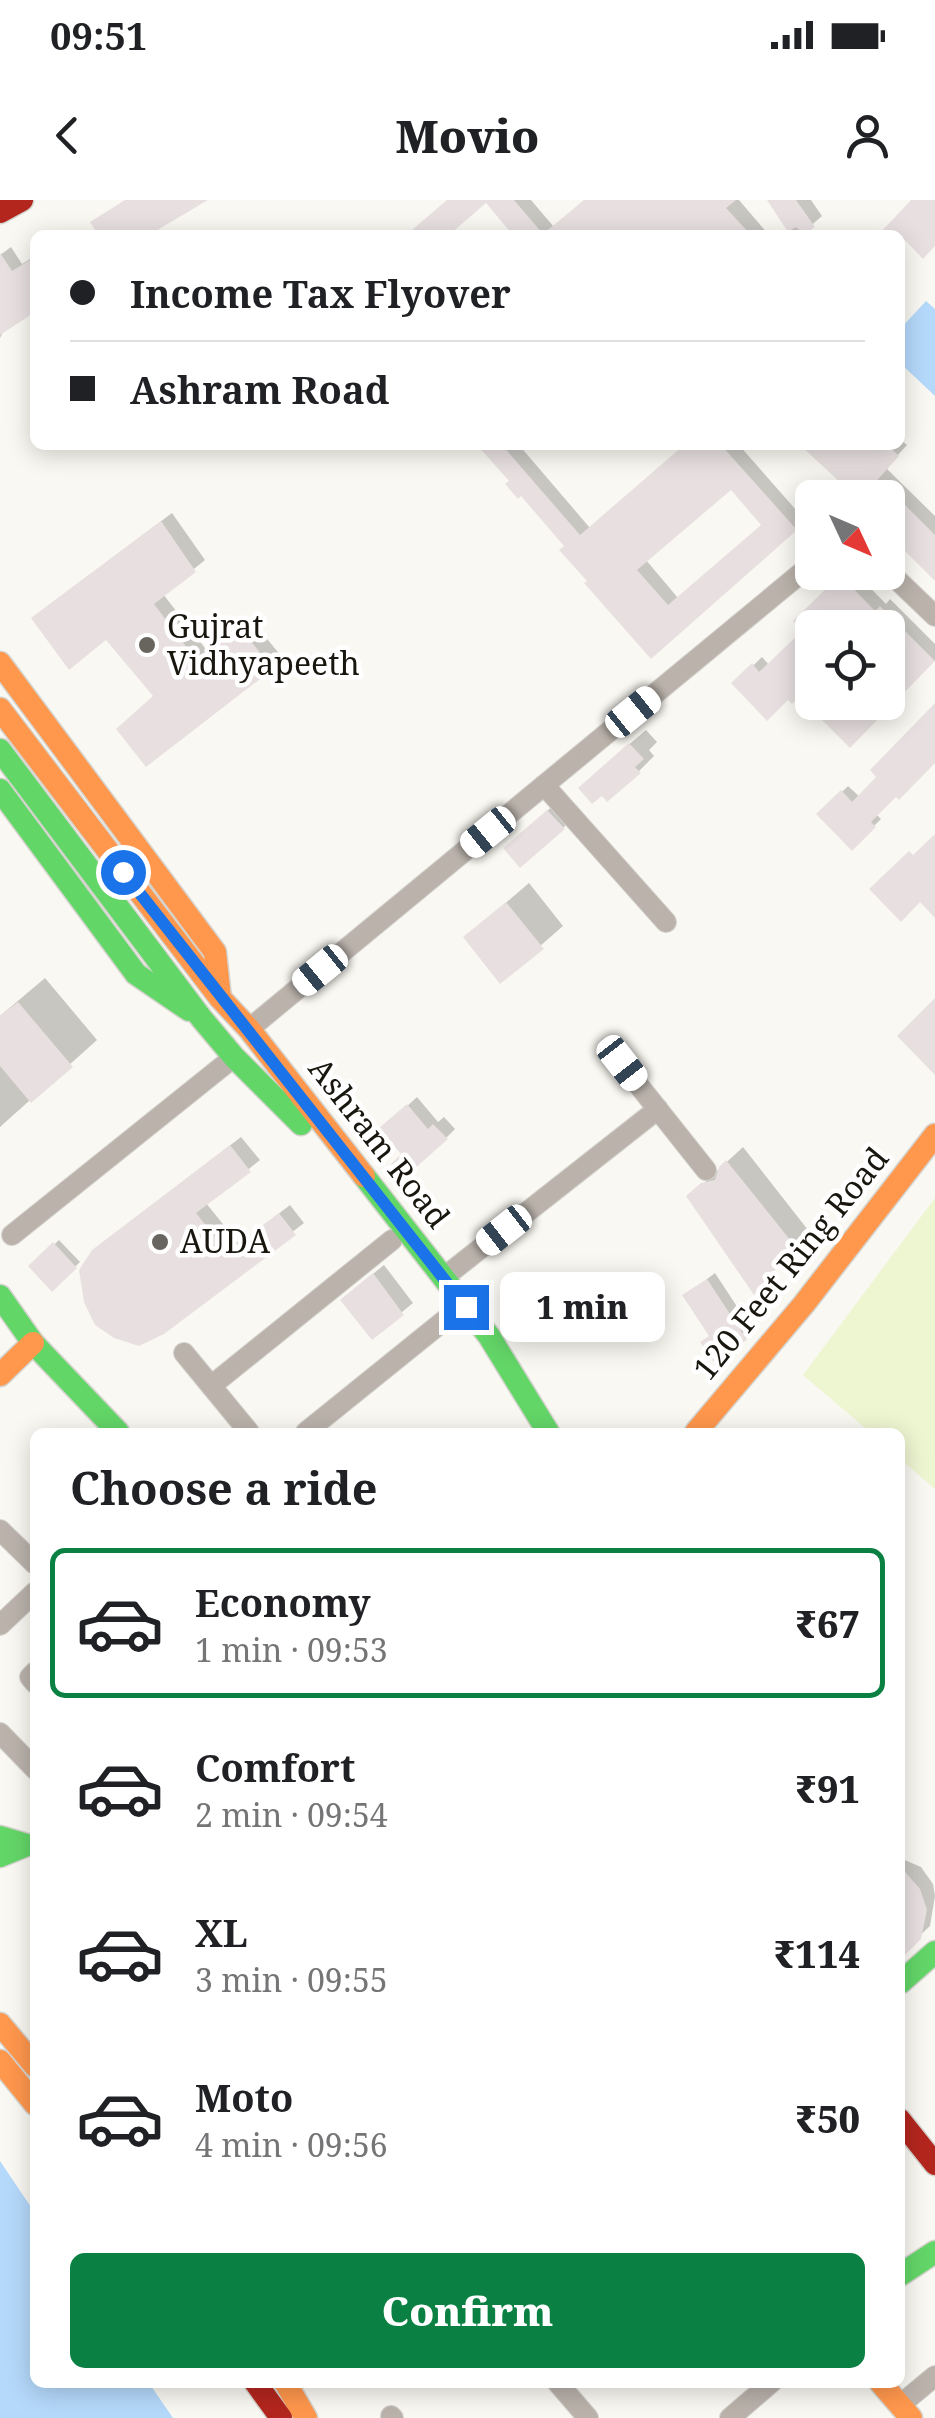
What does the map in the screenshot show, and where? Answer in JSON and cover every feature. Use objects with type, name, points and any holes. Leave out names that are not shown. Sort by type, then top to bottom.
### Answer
[{"type":"main road","points":[[0,212],[22,200]]},
{"type":"main road","points":[[0,663],[215,952],[220,998]]},
{"type":"main road","name":"Ashram Road","points":[[0,708],[220,998],[249,1029],[489,1336],[546,1428]]},
{"type":"main road","points":[[0,750],[202,1019]]},
{"type":"main road","points":[[0,790],[136,974],[202,1019]]},
{"type":"main road","name":"Ashram Road","points":[[202,1019],[234,1057],[302,1124],[476,1345],[528,1428]]},
{"type":"main road","name":"120 Feet Ring Road","points":[[699,1428],[804,1304],[935,1135]]},
{"type":"main road","name":"120 Feet Ring Road","points":[[721,1428],[818,1315],[935,1162]]},
{"type":"main road","points":[[0,1296],[33,1343],[114,1428]]},
{"type":"main road","points":[[0,1375],[33,1343]]},
{"type":"main road","points":[[0,1837],[30,1845]]},
{"type":"main road","points":[[0,1856],[30,1845]]},
{"type":"main road","points":[[905,1979],[935,1952]]},
{"type":"main road","points":[[0,2024],[30,2060]]},
{"type":"main road","points":[[0,2061],[30,2098]]},
{"type":"main road","points":[[905,2097],[935,2135]]},
{"type":"main road","points":[[905,2126],[935,2164]]},
{"type":"main road","points":[[905,2273],[935,2252]]},
{"type":"main road","points":[[259,2388],[281,2418]]},
{"type":"main road","points":[[288,2388],[306,2418]]},
{"type":"main road","points":[[885,2388],[905,2411]]},
{"type":"street","points":[[249,1029],[795,578]]},
{"type":"street","points":[[905,587],[935,616]]},
{"type":"street","points":[[544,785],[666,922]]},
{"type":"street","points":[[12,1235],[234,1057]]},
{"type":"street","points":[[622,1063],[706,1170]]},
{"type":"street","points":[[443,1278],[658,1109]]},
{"type":"street","points":[[211,1386],[392,1240]]},
{"type":"street","points":[[311,1428],[451,1315]]},
{"type":"street","points":[[184,1352],[245,1428]]},
{"type":"street","points":[[0,1530],[30,1559]]},
{"type":"street","points":[[0,1625],[30,1597]]},
{"type":"street","points":[[0,1733],[30,1764]]},
{"type":"street","points":[[905,2411],[935,2376]]},
{"type":"street","points":[[562,2388],[588,2418]]},
{"type":"street","points":[[730,2418],[763,2388]]},
{"type":"green space","points":[[935,1198],[935,1488],[905,1463],[905,1428],[865,1428],[803,1375]]},
{"type":"water","points":[[926,301],[935,309],[935,396],[905,368],[905,324]]},
{"type":"water","points":[[0,2161],[30,2206],[30,2388],[152,2388],[173,2418],[0,2418]]},
{"type":"building","points":[[125,200],[208,200],[157,230],[95,230],[90,222]]},
{"type":"building","points":[[447,200],[514,200],[540,230],[509,230],[486,203],[455,230],[412,230]]},
{"type":"building","points":[[584,200],[736,200],[726,208],[746,230],[548,230]]},
{"type":"building","points":[[767,200],[796,200],[815,227],[787,230]]},
{"type":"building","points":[[911,200],[935,200],[935,246],[923,259],[905,240],[905,230],[883,230]]},
{"type":"building","points":[[0,253],[12,271],[30,260],[30,315],[0,335]]},
{"type":"building","points":[[481,450],[506,450],[580,535],[678,450],[725,450],[795,532],[651,659],[584,583],[587,581],[559,550],[564,546],[521,496],[518,499],[505,484],[509,481]],"holes":[[[731,490],[761,525],[668,605],[637,570]]]},
{"type":"building","points":[[805,450],[892,450],[899,456],[877,480],[838,480]]},
{"type":"building","points":[[905,505],[935,535],[935,581],[905,551]]},
{"type":"building","name":"Gujrat Vidhyapeeth","points":[[161,521],[196,572],[154,604],[197,661],[238,625],[273,669],[146,767],[116,729],[153,696],[106,640],[69,670],[31,618]]},
{"type":"building","points":[[825,590],[855,590],[874,610],[804,610]]},
{"type":"building","points":[[905,631],[935,661],[905,692]]},
{"type":"building","points":[[795,638],[795,701],[792,704],[788,700],[767,721],[731,683],[752,663],[759,672]]},
{"type":"building","points":[[935,703],[935,763],[871,822],[876,827],[852,851],[816,814],[841,790],[852,802],[876,777],[870,770]]},
{"type":"building","points":[[822,720],[877,720],[850,748]]},
{"type":"building","points":[[629,743],[644,759],[635,767],[641,773],[607,802],[602,796],[592,804],[578,788]]},
{"type":"building","points":[[547,810],[565,829],[520,868],[503,848]]},
{"type":"building","points":[[935,834],[935,918],[920,902],[901,922],[869,889],[909,851],[913,855]]},
{"type":"building","points":[[506,902],[544,949],[500,984],[463,937]]},
{"type":"building","points":[[935,998],[935,1075],[897,1036]]},
{"type":"building","points":[[18,1002],[73,1067],[31,1103],[0,1066],[0,1016]]},
{"type":"building","points":[[407,1104],[428,1129],[433,1124],[448,1139],[404,1178],[391,1164],[401,1154],[379,1128]]},
{"type":"building","name":"AUDA","points":[[230,1145],[251,1172],[196,1213],[227,1252],[279,1213],[296,1235],[164,1334],[139,1346],[114,1338],[95,1325],[84,1302],[79,1270],[92,1250]]},
{"type":"building","points":[[726,1160],[795,1246],[754,1295],[686,1196],[701,1183],[715,1180]]},
{"type":"building","points":[[53,1242],[77,1268],[52,1292],[28,1266]]},
{"type":"building","points":[[373,1273],[404,1315],[372,1340],[340,1300]]},
{"type":"building","points":[[707,1279],[747,1340],[714,1362],[700,1342],[709,1336],[682,1295]]},
{"type":"building","points":[[905,1872],[920,1889],[927,1910],[921,1939],[905,1955]]},
{"type":"traffic: fast","points":[[0,750],[202,1019],[301,1124]]},
{"type":"traffic: fast","points":[[0,790],[136,974],[189,1010]]},
{"type":"traffic: fast","points":[[364,1176],[489,1336],[546,1428]]},
{"type":"traffic: fast","points":[[0,1296],[33,1343],[114,1428]]},
{"type":"traffic: fast","points":[[0,1837],[27,1845],[0,1856]]},
{"type":"traffic: fast","points":[[905,1979],[935,1952]]},
{"type":"traffic: fast","points":[[905,2272],[935,2252]]},
{"type":"traffic: slow","points":[[0,663],[215,952],[220,998]]},
{"type":"traffic: slow","points":[[0,709],[220,998],[249,1029],[364,1176]]},
{"type":"traffic: slow","points":[[699,1428],[804,1304],[935,1135]]},
{"type":"traffic: slow","points":[[0,1375],[33,1343]]},
{"type":"traffic: slow","points":[[0,2024],[30,2060]]},
{"type":"traffic: slow","points":[[0,2061],[30,2098]]},
{"type":"traffic: slow","points":[[288,2388],[306,2418]]},
{"type":"traffic: slow","points":[[885,2388],[911,2418]]},
{"type":"traffic: jam","points":[[0,212],[22,200]]},
{"type":"traffic: jam","points":[[905,2126],[935,2164]]},
{"type":"traffic: jam","points":[[259,2388],[281,2418]]},
{"type":"place","name":"Gujrat Vidhyapeeth","points":[[147,645]]},
{"type":"place","name":"AUDA","points":[[160,1242]]},
{"type":"route","points":[[123,872],[466,1307]]}]
